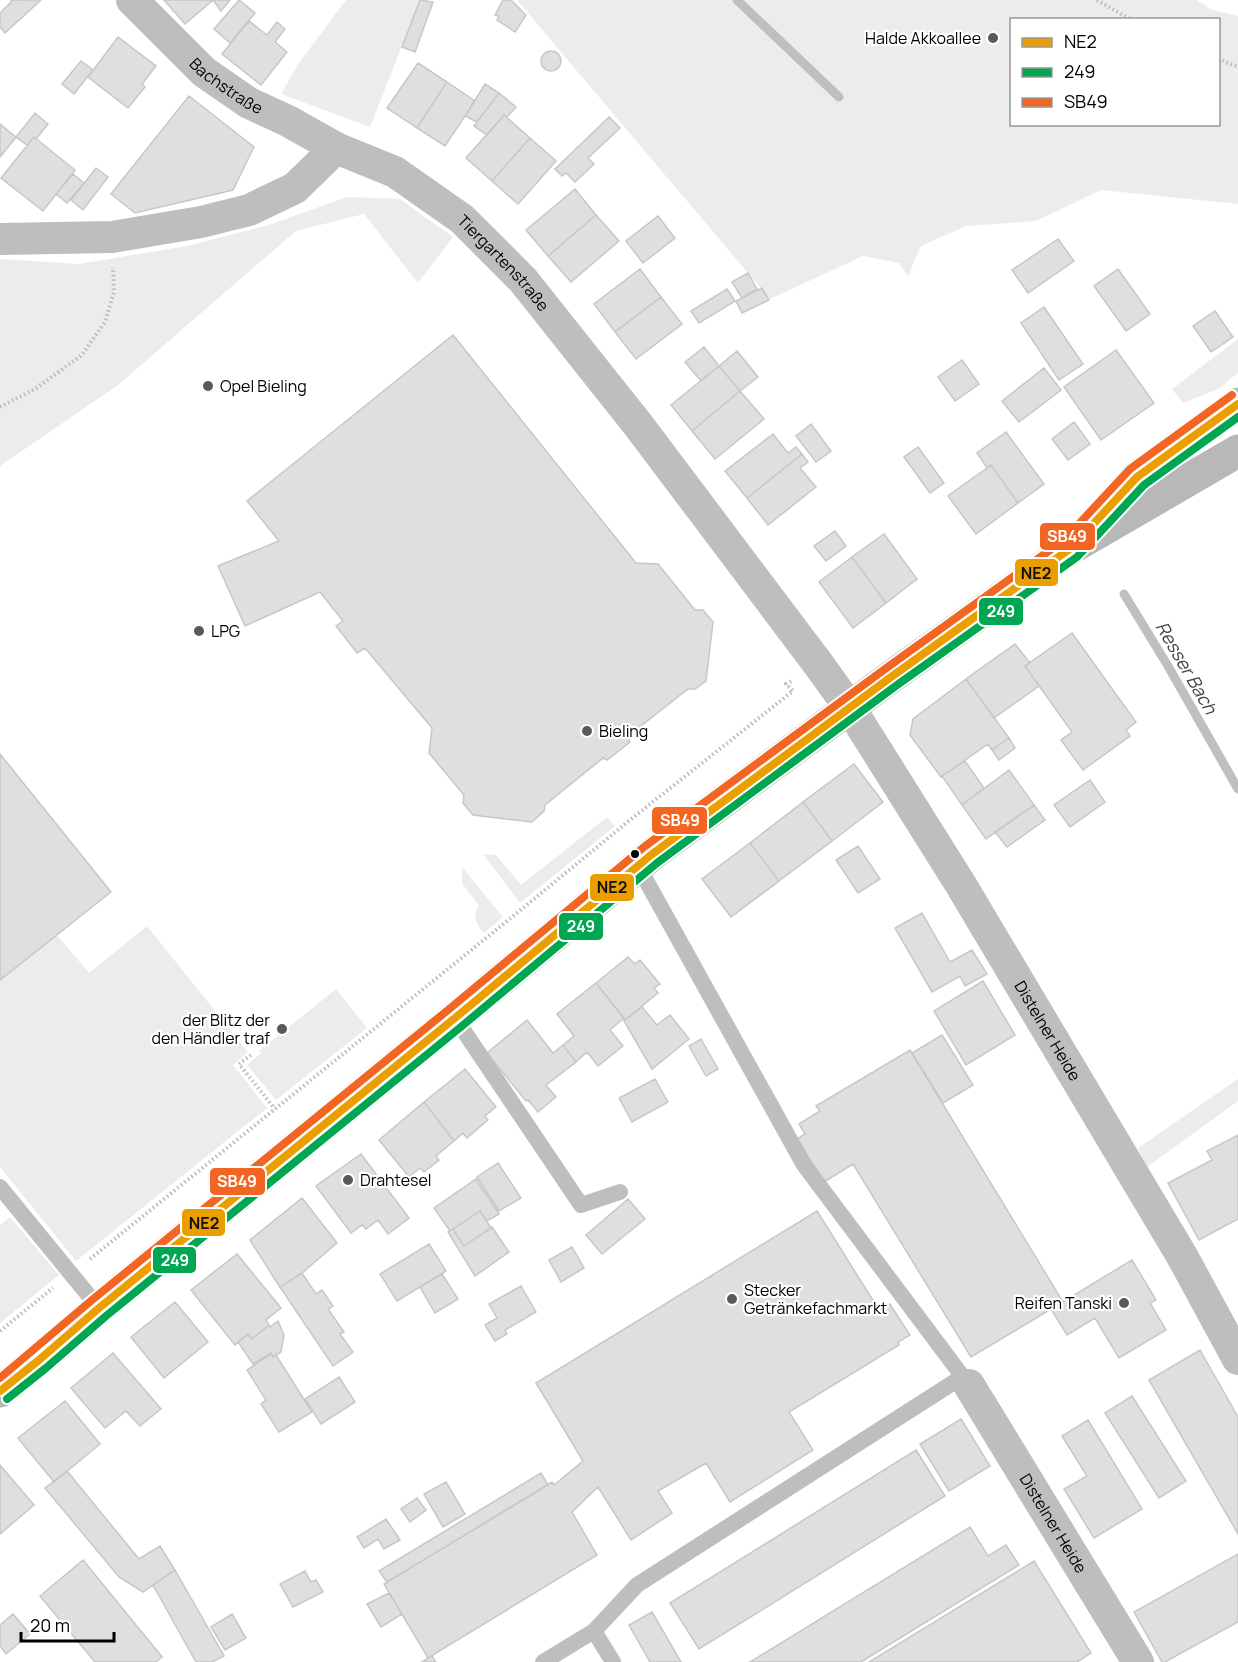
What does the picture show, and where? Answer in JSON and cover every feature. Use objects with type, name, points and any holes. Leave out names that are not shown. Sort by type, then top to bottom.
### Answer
[{"type":"main road","points":[[1071,548],[1137,477],[1238,404]]},
{"type":"main road","points":[[0,1391],[638,866],[850,708],[1071,548],[1152,500],[1235,459]]},
{"type":"street","name":"Bachstraße","points":[[132,0],[204,72],[249,103],[288,121],[336,148]]},
{"type":"street","points":[[0,239],[112,237],[201,222],[249,210],[295,188],[336,148]]},
{"type":"street","name":"Tiergartenstraße","points":[[336,148],[395,172],[453,212],[523,280],[639,426],[850,708]]},
{"type":"street","points":[[1208,426],[1235,459]]},
{"type":"street","name":"Distelner Heide","points":[[850,708],[961,885],[1041,1019],[1182,1256],[1238,1359]]},
{"type":"street","name":"Distelner Heide","points":[[966,1381],[1138,1662]]},
{"type":"lane","points":[[543,1662],[594,1631],[637,1585],[966,1381],[804,1165],[638,866]]},
{"type":"lane","points":[[454,1018],[581,1205],[620,1191]]},
{"type":"lane","points":[[0,1187],[99,1308]]},
{"type":"lane","points":[[594,1631],[613,1662]]},
{"type":"path","points":[[1097,0],[1128,18]]},
{"type":"path","points":[[1220,60],[1238,67]]},
{"type":"path","points":[[0,407],[35,389],[81,355],[105,322],[114,292],[112,237]]},
{"type":"path","points":[[0,1331],[630,820],[793,691],[786,684],[819,665]]},
{"type":"path","points":[[251,1055],[239,1064],[275,1109]]},
{"type":"shaded area","points":[[346,0],[420,0],[370,127],[281,94],[299,63]]},
{"type":"shaded area","points":[[517,0],[1197,0],[1212,10],[1238,16],[1238,204],[1101,190],[1036,221],[966,226],[921,246],[908,276],[899,263],[863,256],[770,299]]},
{"type":"shaded area","points":[[347,197],[400,199],[453,237],[418,283],[364,214],[296,231],[118,385],[0,466],[0,259],[79,264],[187,246],[269,225]]},
{"type":"shaded area","points":[[1238,339],[1238,373],[1218,389],[1183,403],[1172,389]]},
{"type":"shaded area","points":[[607,817],[615,826],[520,903],[483,854],[496,855],[521,885]]},
{"type":"shaded area","points":[[462,867],[503,917],[484,933],[475,916],[479,906],[462,883]]},
{"type":"shaded area","points":[[147,926],[248,1052],[233,1065],[267,1108],[76,1261],[0,1167],[0,980],[57,935],[89,973]]},
{"type":"shaded area","points":[[336,989],[367,1028],[276,1100],[247,1065],[261,1053],[259,1051]]},
{"type":"shaded area","points":[[1238,1079],[1238,1101],[1147,1167],[1138,1148]]},
{"type":"shaded area","points":[[10,1217],[59,1275],[0,1323],[0,1225]]},
{"type":"building","points":[[11,0],[41,0],[5,33],[0,27],[0,13]]},
{"type":"building","points":[[164,0],[213,0],[185,24]]},
{"type":"building","points":[[213,0],[230,0],[221,11]]},
{"type":"building","points":[[239,0],[255,13],[230,43],[214,29]]},
{"type":"building","points":[[420,0],[433,2],[415,52],[402,47]]},
{"type":"building","points":[[503,0],[511,0],[526,15],[515,32],[497,20],[499,16],[495,15]]},
{"type":"building","points":[[249,21],[267,35],[277,22],[285,29],[275,42],[287,52],[261,85],[222,54]]},
{"type":"building","points":[[118,37],[156,66],[142,84],[145,87],[128,108],[88,77]]},
{"type":"building","points":[[551,51],[558,54],[561,61],[558,68],[551,71],[544,68],[541,61],[544,54]]},
{"type":"building","points":[[81,61],[93,70],[74,94],[62,84]]},
{"type":"building","points":[[418,63],[447,82],[417,128],[387,108]]},
{"type":"building","points":[[447,82],[475,101],[445,146],[417,128]]},
{"type":"building","points":[[485,84],[499,93],[477,122],[465,116]]},
{"type":"building","points":[[499,93],[516,107],[507,117],[504,115],[487,135],[474,126]]},
{"type":"building","points":[[189,96],[254,147],[233,190],[135,213],[111,194]]},
{"type":"building","points":[[35,113],[48,124],[36,139],[34,137],[27,145],[16,137]]},
{"type":"building","points":[[504,115],[530,138],[492,181],[466,158]]},
{"type":"building","points":[[609,117],[620,128],[588,158],[594,164],[575,182],[566,173],[562,176],[555,169]]},
{"type":"building","points":[[0,124],[16,137],[0,157]]},
{"type":"building","points":[[34,137],[75,170],[43,211],[1,178]]},
{"type":"building","points":[[530,138],[556,161],[518,204],[492,181]]},
{"type":"building","points":[[96,168],[108,177],[83,210],[71,200]]},
{"type":"building","points":[[73,174],[84,183],[67,203],[56,194]]},
{"type":"building","points":[[575,189],[596,215],[548,256],[526,230]]},
{"type":"building","points":[[596,215],[619,241],[571,282],[548,256]]},
{"type":"building","points":[[658,216],[675,238],[643,263],[626,241]]},
{"type":"building","points":[[1058,239],[1074,261],[1028,293],[1012,270]]},
{"type":"building","points":[[640,269],[661,297],[615,332],[594,304]]},
{"type":"building","points":[[1118,269],[1150,314],[1126,331],[1094,286]]},
{"type":"building","points":[[748,273],[757,289],[742,298],[732,282]]},
{"type":"building","points":[[762,288],[769,300],[742,313],[736,301]]},
{"type":"building","points":[[727,289],[735,301],[699,323],[691,311]]},
{"type":"building","points":[[661,297],[682,324],[636,359],[615,332]]},
{"type":"building","points":[[1044,307],[1083,364],[1059,380],[1021,323]]},
{"type":"building","points":[[1215,311],[1233,337],[1211,352],[1193,326]]},
{"type":"building","points":[[453,335],[636,563],[658,564],[695,610],[703,610],[713,622],[706,681],[695,689],[688,689],[627,737],[630,742],[607,760],[603,758],[545,805],[544,811],[532,822],[473,815],[463,803],[464,795],[429,753],[432,728],[365,648],[357,653],[336,626],[343,621],[320,592],[245,626],[218,566],[279,541],[247,501]]},
{"type":"building","points":[[704,347],[719,366],[701,381],[685,362]]},
{"type":"building","points":[[1116,350],[1154,403],[1101,440],[1064,387]]},
{"type":"building","points":[[737,351],[758,377],[740,391],[719,366]]},
{"type":"building","points":[[962,360],[979,384],[955,401],[938,377]]},
{"type":"building","points":[[719,366],[740,391],[692,431],[671,405]]},
{"type":"building","points":[[1044,368],[1061,390],[1019,422],[1002,401]]},
{"type":"building","points":[[740,391],[764,419],[715,459],[692,431]]},
{"type":"building","points":[[1074,422],[1090,444],[1068,460],[1052,439]]},
{"type":"building","points":[[811,424],[831,451],[816,462],[796,436]]},
{"type":"building","points":[[1006,432],[1044,484],[1018,503],[991,465],[987,468],[977,453]]},
{"type":"building","points":[[773,434],[788,453],[796,447],[802,454],[747,498],[725,471]]},
{"type":"building","points":[[918,447],[944,483],[930,493],[904,457]]},
{"type":"building","points":[[802,454],[808,462],[800,468],[816,487],[768,525],[747,498]]},
{"type":"building","points":[[991,465],[1018,503],[976,534],[948,496]]},
{"type":"building","points":[[835,531],[846,546],[826,561],[814,546]]},
{"type":"building","points":[[884,534],[917,579],[886,603],[852,557]]},
{"type":"building","points":[[852,557],[886,603],[853,628],[819,582]]},
{"type":"building","points":[[1072,633],[1136,722],[1126,730],[1130,736],[1083,770],[1061,740],[1072,732],[1025,666]]},
{"type":"building","points":[[1015,644],[1030,663],[1025,666],[1039,686],[994,718],[966,679]]},
{"type":"building","points":[[966,679],[1009,738],[992,750],[988,744],[941,777],[910,735],[913,719]]},
{"type":"building","points":[[1009,738],[1015,748],[999,760],[992,750]]},
{"type":"building","points":[[0,754],[111,892],[0,980]]},
{"type":"building","points":[[965,761],[984,788],[962,805],[942,776]]},
{"type":"building","points":[[854,764],[883,802],[832,841],[803,802]]},
{"type":"building","points":[[1009,770],[1034,805],[986,839],[962,805]]},
{"type":"building","points":[[1090,780],[1105,802],[1070,827],[1054,805]]},
{"type":"building","points":[[803,802],[832,841],[779,881],[750,843]]},
{"type":"building","points":[[1034,805],[1045,820],[1007,847],[995,832]]},
{"type":"building","points":[[750,843],[779,881],[731,917],[702,879]]},
{"type":"building","points":[[858,846],[880,879],[858,893],[836,860]]},
{"type":"building","points":[[922,913],[950,962],[972,950],[987,974],[965,986],[960,976],[932,992],[895,928]]},
{"type":"building","points":[[628,957],[635,964],[640,960],[660,984],[654,988],[658,993],[625,1020],[596,983]]},
{"type":"building","points":[[983,981],[1015,1035],[966,1065],[934,1011]]},
{"type":"building","points":[[596,983],[624,1018],[610,1030],[623,1046],[598,1066],[587,1052],[576,1062],[563,1045],[574,1036],[557,1014]]},
{"type":"building","points":[[642,1007],[657,1025],[670,1015],[689,1039],[652,1069],[624,1021]]},
{"type":"building","points":[[527,1020],[553,1053],[563,1045],[576,1062],[546,1085],[556,1097],[538,1112],[528,1100],[526,1101],[487,1053]]},
{"type":"building","points":[[942,1035],[973,1085],[943,1103],[912,1053]]},
{"type":"building","points":[[701,1039],[718,1069],[706,1076],[689,1046]]},
{"type":"building","points":[[910,1050],[1063,1302],[971,1357],[853,1164],[824,1182],[797,1139],[805,1134],[799,1124],[820,1111],[816,1106]]},
{"type":"building","points":[[465,1069],[496,1107],[485,1116],[488,1120],[467,1138],[463,1133],[454,1141],[424,1102]]},
{"type":"building","points":[[655,1079],[668,1102],[632,1122],[619,1098]]},
{"type":"building","points":[[424,1102],[454,1141],[436,1156],[439,1160],[424,1172],[420,1168],[409,1177],[379,1140]]},
{"type":"building","points":[[1238,1135],[1238,1219],[1199,1240],[1168,1183],[1212,1160],[1207,1151]]},
{"type":"building","points":[[361,1154],[409,1218],[388,1234],[378,1220],[366,1229],[362,1225],[351,1233],[316,1186]]},
{"type":"building","points":[[498,1163],[521,1198],[499,1211],[477,1177]]},
{"type":"building","points":[[476,1179],[499,1214],[487,1221],[480,1211],[450,1231],[434,1208]]},
{"type":"building","points":[[302,1198],[337,1243],[302,1273],[280,1287],[281,1289],[250,1240]]},
{"type":"building","points":[[628,1199],[645,1219],[602,1254],[586,1235]]},
{"type":"building","points":[[480,1211],[491,1228],[464,1246],[453,1229]]},
{"type":"building","points":[[817,1211],[879,1310],[890,1304],[910,1335],[898,1342],[899,1345],[789,1412],[813,1450],[730,1502],[706,1463],[658,1491],[672,1513],[631,1540],[598,1487],[572,1512],[597,1555],[428,1658],[384,1584],[552,1482],[554,1485],[583,1461],[536,1383]]},
{"type":"building","points":[[492,1227],[509,1252],[475,1276],[448,1232],[453,1229],[464,1246]]},
{"type":"building","points":[[429,1244],[446,1271],[397,1301],[380,1274]]},
{"type":"building","points":[[572,1247],[584,1268],[561,1282],[549,1260]]},
{"type":"building","points":[[237,1254],[281,1308],[266,1320],[269,1325],[252,1339],[248,1334],[235,1345],[191,1290]]},
{"type":"building","points":[[1132,1260],[1156,1300],[1150,1303],[1166,1330],[1119,1358],[1095,1318],[1067,1335],[1051,1309]]},
{"type":"building","points":[[302,1273],[316,1294],[322,1290],[333,1306],[328,1309],[344,1332],[340,1334],[353,1352],[333,1366],[280,1287]]},
{"type":"building","points":[[442,1274],[458,1299],[435,1313],[420,1287]]},
{"type":"building","points":[[521,1286],[536,1312],[505,1330],[507,1334],[495,1341],[485,1325],[497,1318],[489,1304]]},
{"type":"building","points":[[175,1302],[208,1342],[164,1378],[131,1337]]},
{"type":"building","points":[[278,1321],[284,1335],[281,1352],[273,1357],[271,1353],[253,1364],[238,1342],[248,1334],[252,1339],[269,1325],[270,1327]]},
{"type":"building","points":[[1200,1350],[1238,1417],[1238,1534],[1149,1380]]},
{"type":"building","points":[[113,1353],[161,1409],[140,1426],[126,1411],[105,1428],[71,1388]]},
{"type":"building","points":[[271,1354],[273,1357],[276,1355],[312,1412],[279,1432],[261,1404],[266,1400],[247,1370]]},
{"type":"building","points":[[339,1377],[355,1402],[321,1424],[305,1399]]},
{"type":"building","points":[[1132,1396],[1186,1481],[1159,1498],[1105,1413]]},
{"type":"building","points":[[65,1401],[100,1444],[54,1482],[18,1438]]},
{"type":"building","points":[[961,1419],[990,1466],[949,1491],[920,1444]]},
{"type":"building","points":[[1088,1420],[1142,1509],[1094,1538],[1064,1489],[1087,1476],[1062,1436]]},
{"type":"building","points":[[916,1450],[945,1496],[699,1649],[670,1603]]},
{"type":"building","points":[[0,1465],[34,1505],[0,1534]]},
{"type":"building","points":[[67,1471],[139,1559],[160,1546],[175,1570],[143,1592],[119,1577],[45,1488]]},
{"type":"building","points":[[541,1473],[548,1485],[387,1582],[379,1571]]},
{"type":"building","points":[[446,1482],[465,1514],[443,1527],[424,1494]]},
{"type":"building","points":[[417,1498],[426,1510],[410,1522],[401,1509]]},
{"type":"building","points":[[386,1519],[400,1540],[384,1549],[378,1539],[364,1548],[357,1537]]},
{"type":"building","points":[[970,1527],[988,1556],[1006,1545],[1019,1565],[861,1662],[750,1662]]},
{"type":"building","points":[[1238,1554],[1238,1622],[1162,1662],[1134,1612]]},
{"type":"building","points":[[83,1560],[162,1657],[156,1662],[95,1662],[40,1596]]},
{"type":"building","points":[[1034,1561],[1091,1653],[1077,1662],[869,1662]]},
{"type":"building","points":[[175,1570],[224,1656],[212,1662],[196,1662],[153,1585]]},
{"type":"building","points":[[305,1571],[311,1582],[316,1580],[323,1592],[293,1607],[280,1584]]},
{"type":"building","points":[[389,1593],[402,1614],[381,1627],[367,1604]]},
{"type":"building","points":[[652,1612],[681,1662],[650,1662],[629,1625]]},
{"type":"building","points":[[13,1614],[30,1634],[6,1654],[0,1646],[0,1625]]},
{"type":"building","points":[[232,1614],[246,1638],[225,1650],[211,1627]]},
{"type":"building","points":[[432,1656],[436,1662],[422,1662],[428,1658]]},
{"type":"waterway","name":"Resser Bach","points":[[737,0],[839,97]]},
{"type":"waterway","name":"Resser Bach","points":[[1124,594],[1238,789]]},
{"type":"transit line","name":"SB49","points":[[0,1378],[644,847],[1064,540],[1130,469],[1232,395]]},
{"type":"transit line","name":"NE2","points":[[0,1391],[651,855],[891,677],[1071,548],[1137,477],[1238,404]]},
{"type":"transit line","name":"249","points":[[7,1399],[657,863],[897,685],[1077,557],[1144,485],[1238,417]]},
{"type":"place","name":"Halde Akkoallee","points":[[993,38]]},
{"type":"place","name":"Opel Bieling","points":[[208,386]]},
{"type":"place","name":"LPG","points":[[199,631]]},
{"type":"place","name":"Bieling","points":[[587,731]]},
{"type":"place","name":"der Blitz der den Händler traf","points":[[282,1029]]},
{"type":"place","name":"Drahtesel","points":[[348,1180]]},
{"type":"place","name":"Stecker Getränkefachmarkt","points":[[732,1299]]},
{"type":"place","name":"Reifen Tanski","points":[[1124,1303]]}]
